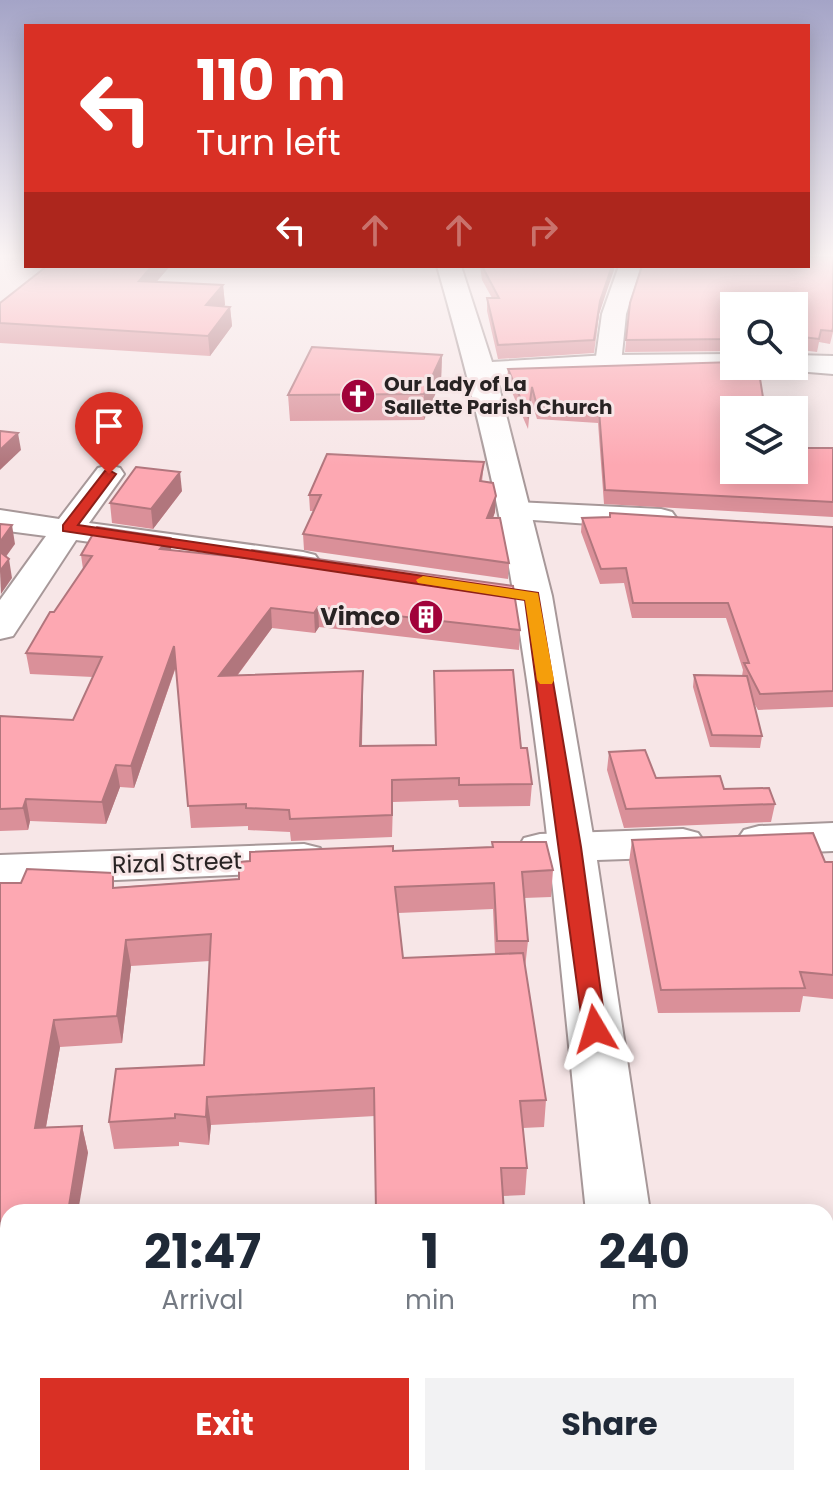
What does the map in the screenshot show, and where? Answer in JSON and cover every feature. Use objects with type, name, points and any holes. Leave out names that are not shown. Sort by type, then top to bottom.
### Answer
[{"type":"street","points":[[467,326],[516,511],[517,594],[571,847],[617,1204]]},
{"type":"street","points":[[608,364],[613,326]]},
{"type":"street","points":[[481,371],[608,364],[720,363]]},
{"type":"street","points":[[808,364],[833,365]]},
{"type":"street","points":[[0,628],[109,474]]},
{"type":"street","points":[[516,511],[690,521]]},
{"type":"street","points":[[0,520],[335,567]]},
{"type":"street","points":[[492,850],[833,837]]},
{"type":"street","name":"Rizal Street","points":[[0,870],[349,856]]},
{"type":"building","points":[[53,326],[215,326],[208,336]]},
{"type":"building","points":[[494,326],[596,326],[594,340],[498,345]]},
{"type":"building","points":[[627,326],[720,326],[720,339],[626,340]]},
{"type":"building","points":[[808,326],[833,326],[832,331],[821,330],[819,339],[808,338]]},
{"type":"building","points":[[312,347],[442,355],[424,394],[288,395]]},
{"type":"building","points":[[720,362],[720,380],[760,380],[763,396],[720,396],[720,484],[808,484],[808,448],[833,448],[833,502],[605,490],[599,410],[537,406],[532,387],[528,416],[508,369]]},
{"type":"building","points":[[0,431],[18,433],[0,450]]},
{"type":"building","points":[[327,454],[484,462],[480,481],[493,483],[496,496],[487,518],[500,518],[509,563],[303,534],[321,495],[309,495]]},
{"type":"building","points":[[136,467],[180,472],[151,509],[110,503]]},
{"type":"building","points":[[610,513],[833,527],[833,691],[760,694],[744,663],[749,663],[728,603],[633,603],[626,568],[601,569],[582,518],[610,517]]},
{"type":"building","points":[[0,524],[12,525],[0,542]]},
{"type":"building","points":[[97,527],[170,538],[160,549],[247,558],[252,550],[513,586],[520,630],[318,607],[314,613],[271,608],[219,676],[363,671],[360,746],[436,745],[434,671],[513,670],[521,748],[527,748],[532,784],[459,785],[459,778],[392,780],[392,815],[290,819],[289,810],[246,808],[246,804],[188,806],[174,646],[131,766],[116,765],[102,802],[26,799],[23,808],[0,809],[0,716],[73,720],[102,657],[26,653],[50,612],[54,612],[92,556],[81,555]]},
{"type":"building","points":[[0,552],[9,559],[0,571]]},
{"type":"building","points":[[694,675],[747,676],[762,736],[712,735]]},
{"type":"building","points":[[645,750],[656,778],[720,776],[724,789],[769,788],[775,804],[626,809],[609,752]]},
{"type":"building","points":[[813,833],[825,862],[833,862],[833,975],[800,972],[805,988],[661,990],[632,840]]},
{"type":"building","points":[[492,842],[546,842],[553,870],[522,872],[528,941],[497,941],[494,883],[395,887],[403,958],[523,953],[546,1100],[520,1101],[527,1168],[501,1168],[503,1204],[376,1204],[374,1088],[207,1097],[206,1117],[175,1114],[175,1118],[109,1122],[116,1069],[204,1065],[211,934],[126,940],[117,1016],[54,1020],[35,1128],[82,1126],[69,1204],[0,1204],[0,883],[21,883],[27,869],[113,873],[113,888],[239,879],[239,862],[250,861],[250,852],[393,846],[393,851],[493,847]]},
{"type":"slow traffic","points":[[423,580],[533,596],[546,680]]},
{"type":"place","name":"Our Lady of La Sallette Parish Church","points":[[358,396]]},
{"type":"place","name":"Vimco","points":[[426,617]]},
{"type":"route","points":[[109,474],[68,528],[533,596],[595,1029]]}]
